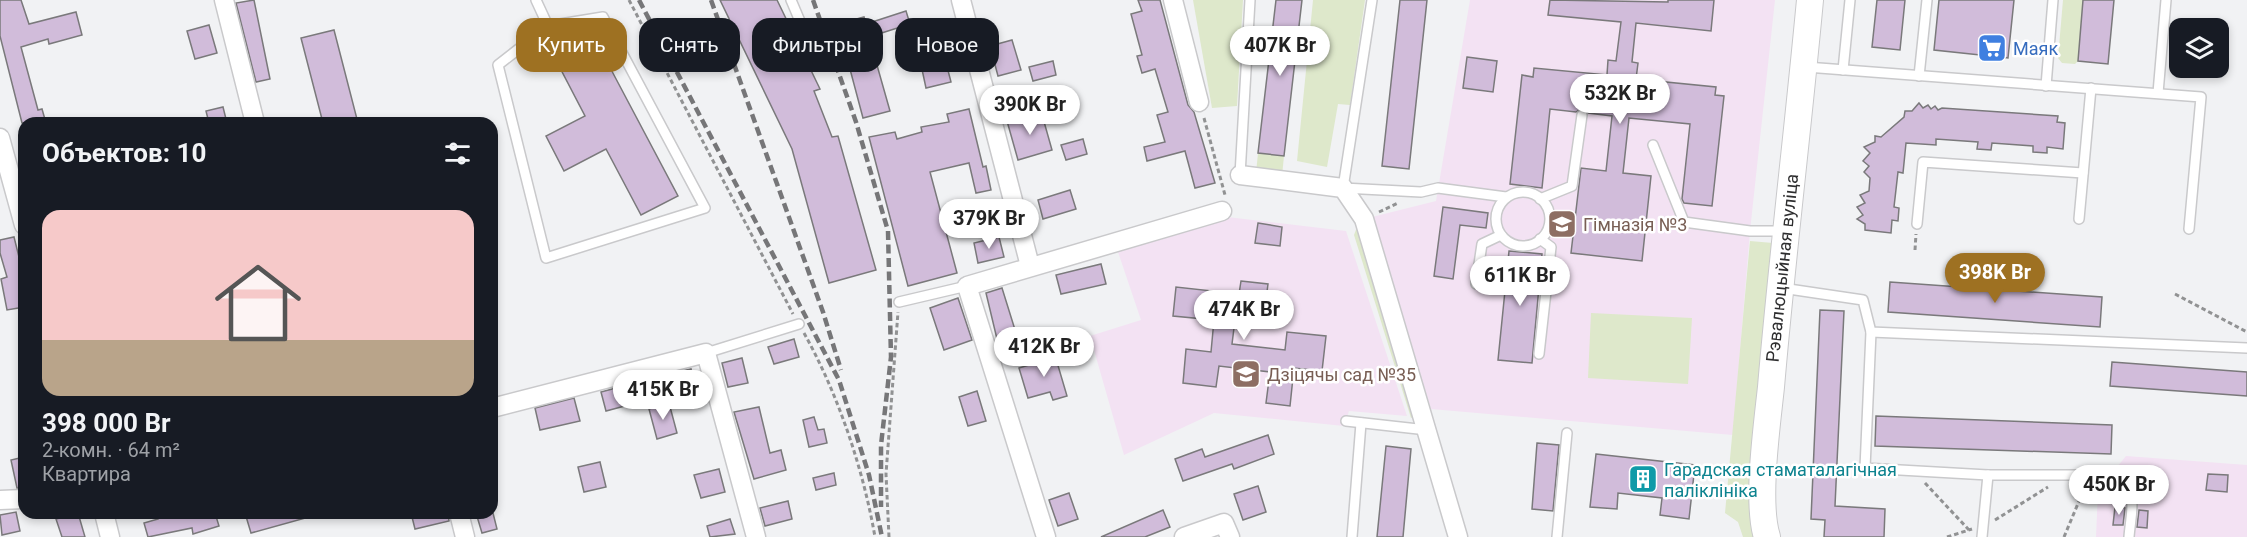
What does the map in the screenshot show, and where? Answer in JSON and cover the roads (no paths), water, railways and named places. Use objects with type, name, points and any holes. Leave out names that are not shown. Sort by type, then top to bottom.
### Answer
[{"type":"street","points":[[224,0],[253,117]]},
{"type":"street","points":[[961,0],[1030,266]]},
{"type":"street","points":[[1173,0],[1199,102]]},
{"type":"street","name":"Рэвалюцыйная вуліца","points":[[1767,537],[1764,499],[1766,446],[1779,288],[1810,0]]},
{"type":"street","points":[[0,138],[18,203]]},
{"type":"street","points":[[1240,175],[1343,188],[1364,219],[1429,430],[1458,537]]},
{"type":"street","points":[[1046,537],[967,286],[1222,210]]},
{"type":"street","points":[[498,406],[706,353],[756,537]]},
{"type":"street","points":[[0,500],[18,500]]},
{"type":"street","points":[[106,519],[110,537]]},
{"type":"street","points":[[460,519],[465,537]]},
{"type":"street","points":[[1184,537],[1224,523],[1230,537]]},
{"type":"lane","points":[[536,0],[544,18]]},
{"type":"lane","points":[[791,0],[799,18]]},
{"type":"lane","points":[[1240,175],[1250,0]]},
{"type":"lane","points":[[1372,0],[1343,188],[1420,192],[1438,188],[1506,197],[1524,192],[1540,199],[1546,206],[1549,224],[1540,239],[1524,246],[1508,241],[1502,236],[1496,220],[1500,204],[1506,197]]},
{"type":"lane","points":[[1843,70],[1850,0]]},
{"type":"lane","points":[[1919,76],[1927,0]]},
{"type":"lane","points":[[2046,86],[2053,0]]},
{"type":"lane","points":[[2158,93],[2166,0]]},
{"type":"lane","points":[[603,17],[705,208],[546,258],[498,65],[548,26],[603,17]]},
{"type":"lane","points":[[1804,67],[2201,97],[2189,229]]},
{"type":"lane","points":[[2079,219],[2091,88]]},
{"type":"lane","points":[[1540,199],[1572,186],[1582,115]]},
{"type":"lane","points":[[1653,145],[1684,222],[1750,231],[1785,231]]},
{"type":"lane","points":[[1917,224],[1923,162],[2083,173]]},
{"type":"lane","points":[[1476,285],[1482,244],[1502,236]]},
{"type":"lane","points":[[1539,354],[1551,247],[1540,239]]},
{"type":"lane","points":[[899,302],[967,286]]},
{"type":"lane","points":[[1779,288],[1863,300],[1870,332],[1866,468],[1988,475],[2110,475],[2123,479],[2132,493],[2129,537]]},
{"type":"lane","points":[[706,353],[799,324]]},
{"type":"lane","points":[[1870,332],[2247,348]]},
{"type":"lane","points":[[1346,421],[1429,430]]},
{"type":"lane","points":[[1352,537],[1361,423]]},
{"type":"lane","points":[[1557,537],[1567,433]]},
{"type":"lane","points":[[1982,537],[1988,475]]},
{"type":"railway","points":[[639,0],[839,380],[869,475],[882,537]]},
{"type":"railway","points":[[711,0],[823,312],[841,370]]},
{"type":"railway","points":[[813,0],[856,122],[888,231],[891,357],[881,445],[881,507]]},
{"type":"place","name":"Маяк","points":[[1992,48]]},
{"type":"place","name":"Гімназія №3","points":[[1562,224]]},
{"type":"place","name":"Дзіцячы сад №35","points":[[1246,374]]},
{"type":"place","name":"Гарадская стаматалагічная паліклініка","points":[[1643,479]]}]
